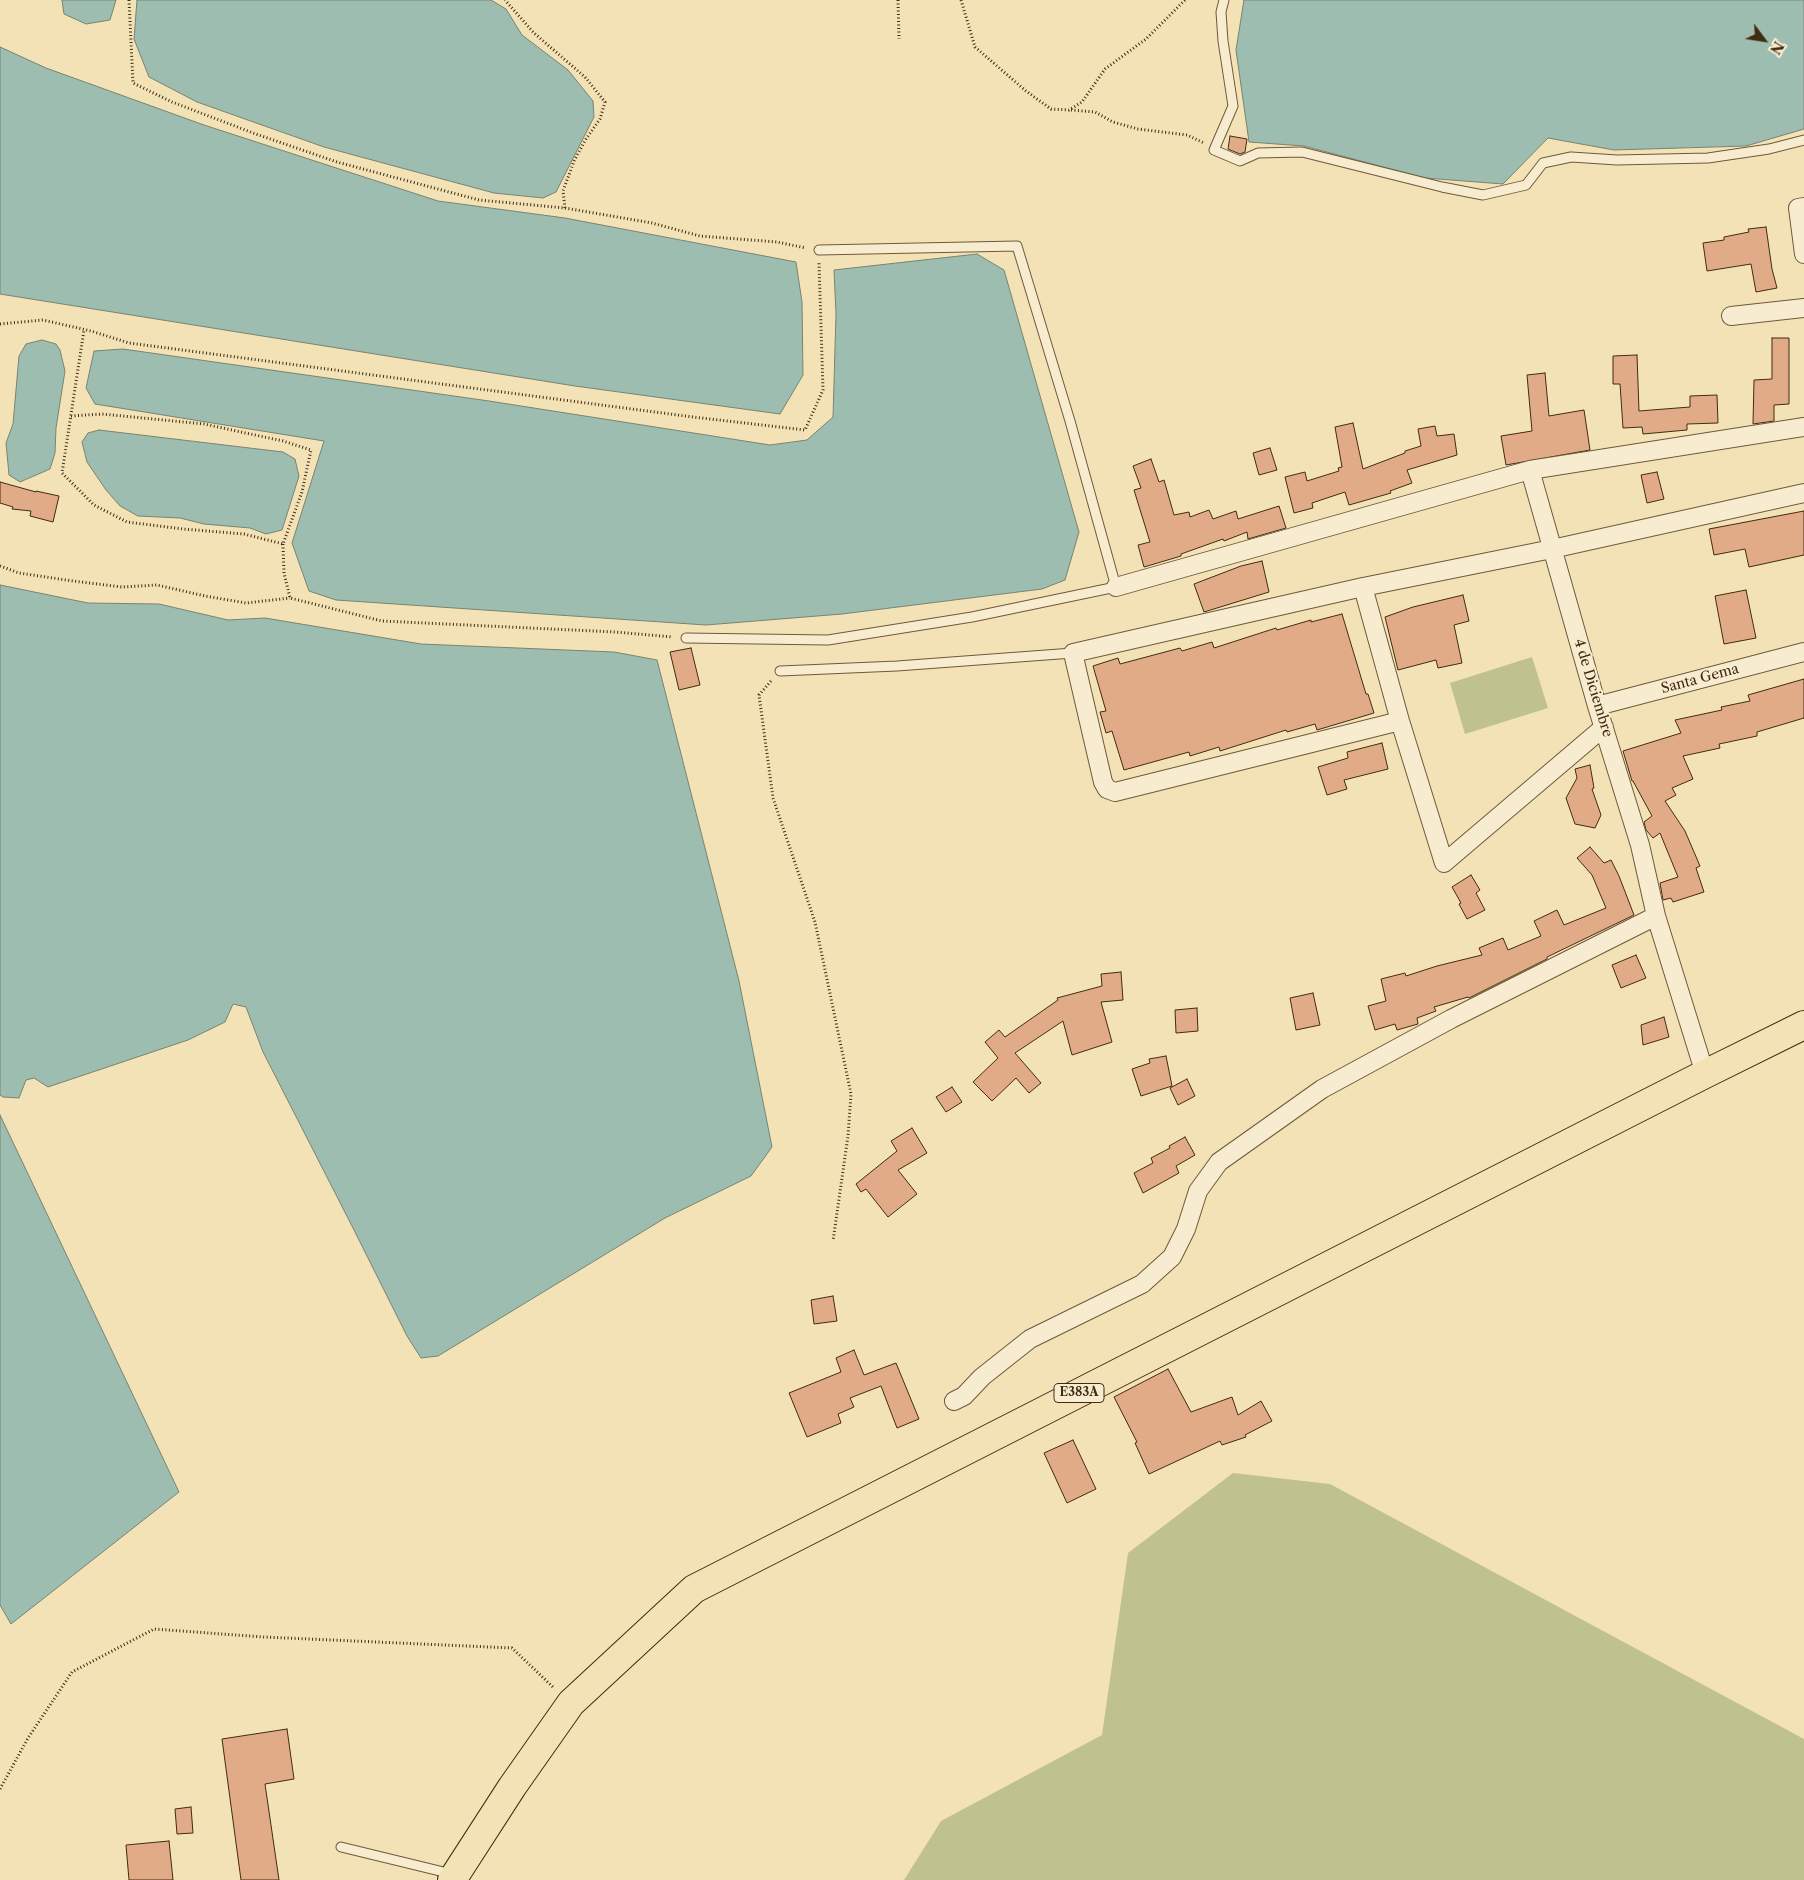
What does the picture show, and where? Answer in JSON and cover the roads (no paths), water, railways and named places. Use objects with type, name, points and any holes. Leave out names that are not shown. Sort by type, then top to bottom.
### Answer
[{"type":"main road","name":"E383A","points":[[453,1877],[512,1787],[571,1703],[694,1589],[1705,1074],[1804,1026]]},
{"type":"street","points":[[1804,207],[1798,208],[1804,254]]},
{"type":"street","points":[[1731,316],[1804,308]]},
{"type":"street","points":[[1116,587],[1530,470],[1804,427]]},
{"type":"street","name":"4 de Diciembre","points":[[1530,470],[1597,706],[1640,845],[1656,916],[1705,1074]]},
{"type":"street","points":[[1400,721],[1115,792],[1107,789],[1103,782],[1072,653],[1362,587],[1552,549],[1804,493]]},
{"type":"street","points":[[1362,587],[1400,721],[1444,863],[1604,727]]},
{"type":"street","name":"Santa Gema","points":[[1597,706],[1804,652]]},
{"type":"street","points":[[954,1401],[964,1396],[982,1377],[1030,1339],[1142,1284],[1172,1257],[1186,1229],[1198,1191],[1219,1162],[1322,1089],[1451,1019],[1656,916]]},
{"type":"lane","points":[[1224,0],[1221,12],[1222,41],[1232,106],[1214,150],[1240,161],[1258,153],[1302,152],[1442,187],[1483,195],[1526,185],[1543,163],[1571,157],[1617,160],[1708,158],[1769,149],[1804,140]]},
{"type":"lane","points":[[686,638],[828,640],[972,617],[1116,587],[1070,421],[1017,246],[819,250]]},
{"type":"lane","points":[[780,671],[897,666],[1072,653]]},
{"type":"lane","points":[[341,1847],[453,1877]]}]
